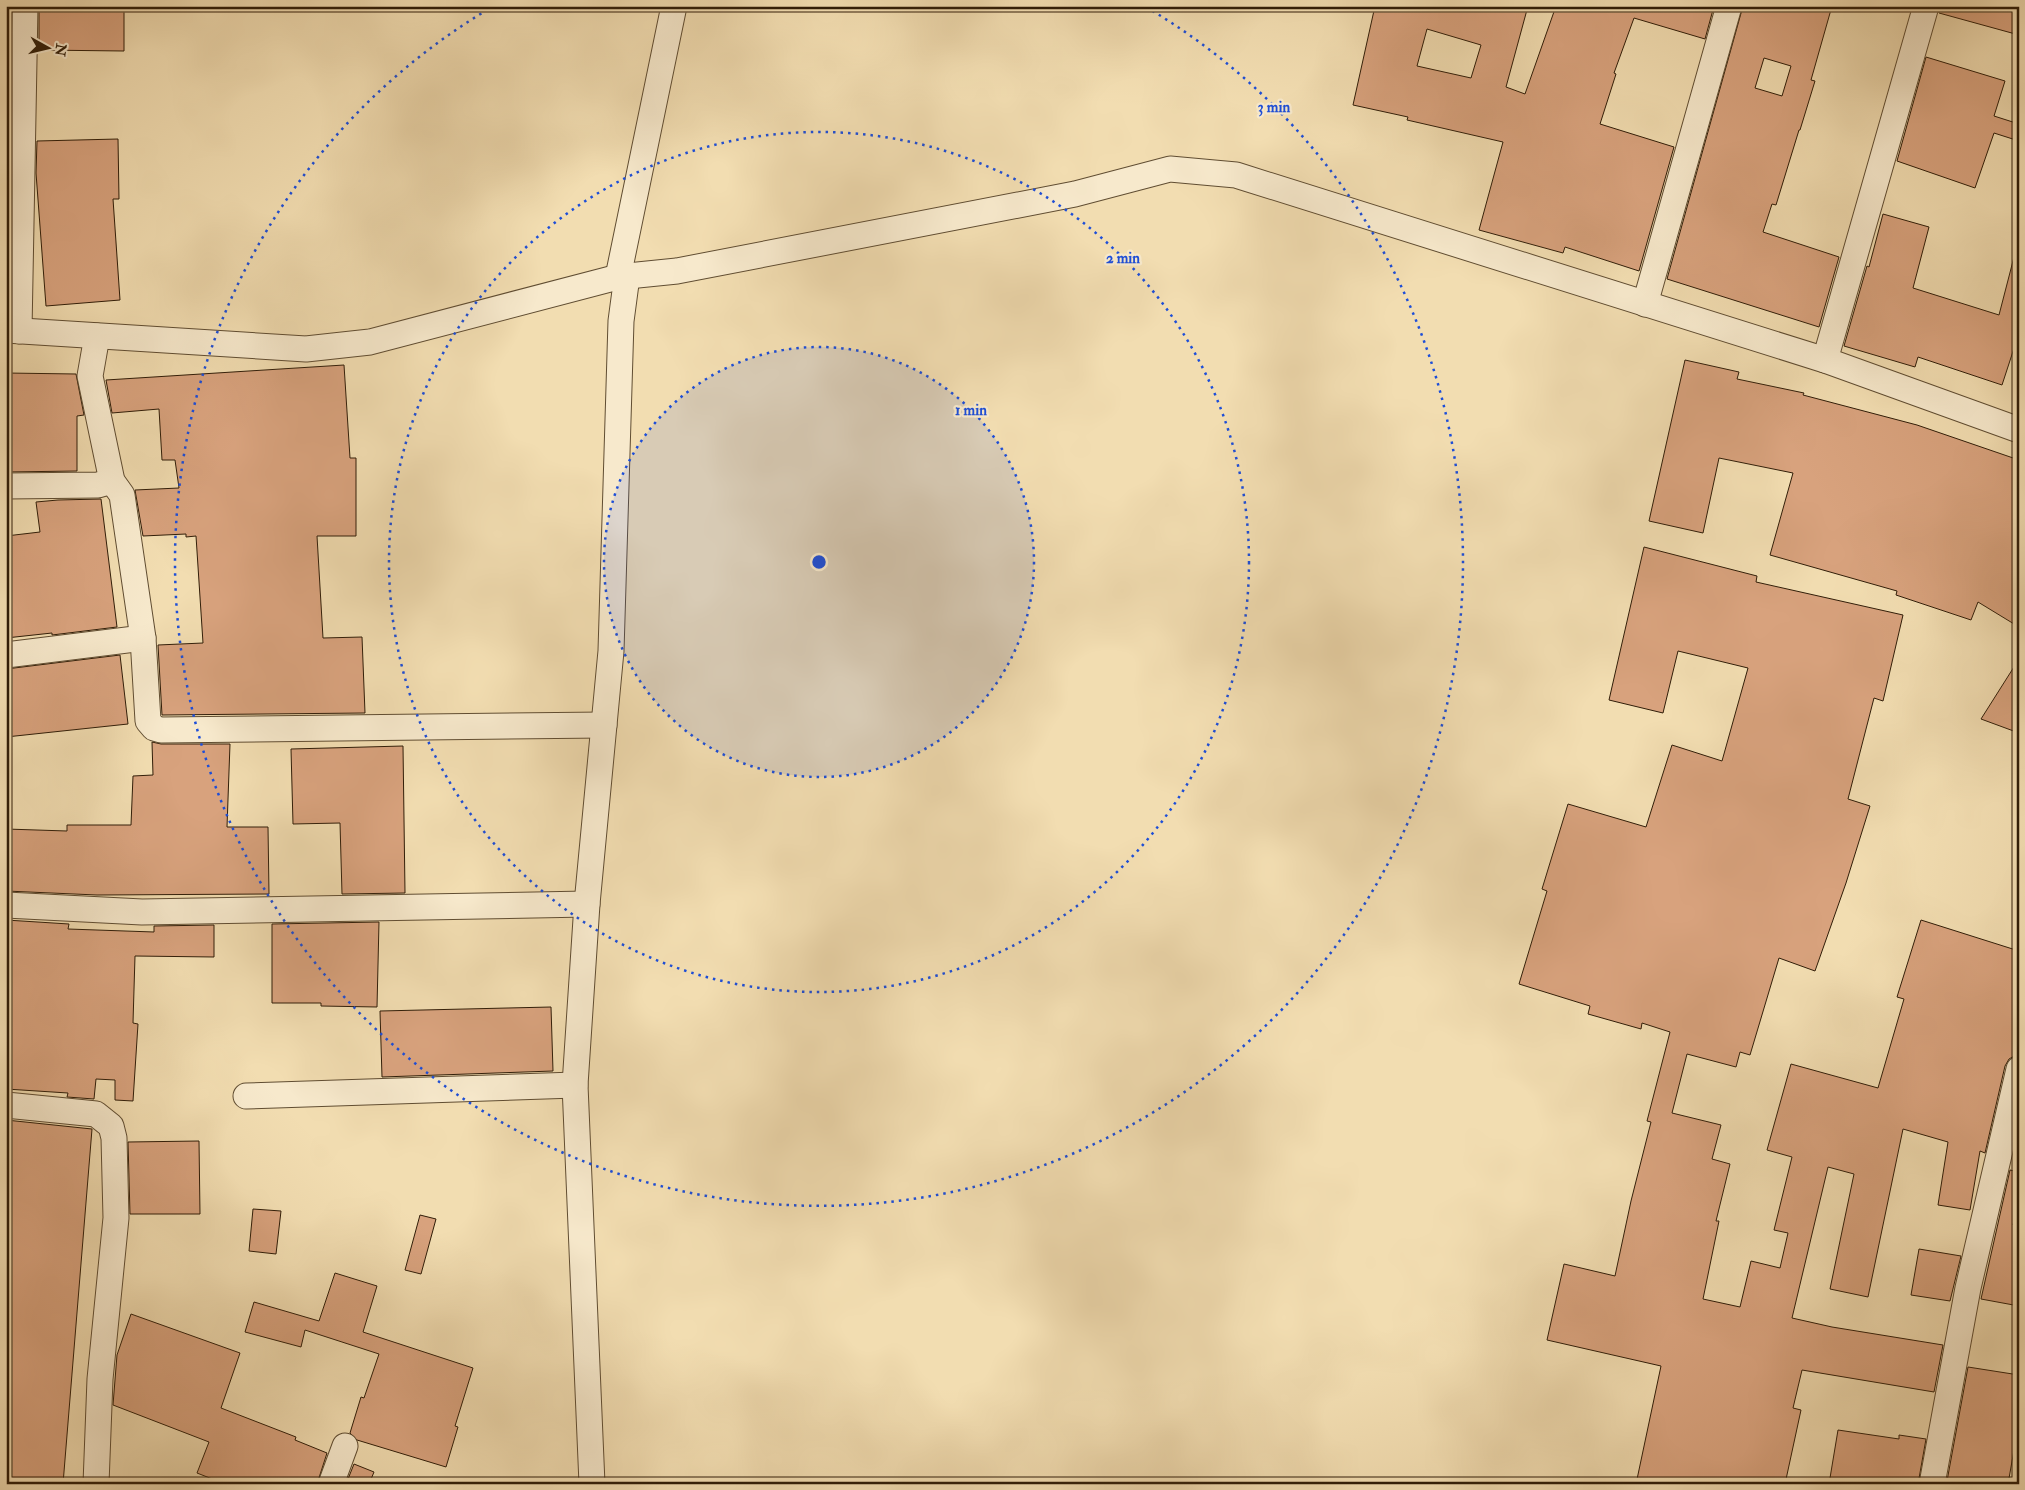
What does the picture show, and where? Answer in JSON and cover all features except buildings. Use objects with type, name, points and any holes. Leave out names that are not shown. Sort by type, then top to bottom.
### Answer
[{"type":"street","points":[[25,6],[13,331],[306,349],[370,342],[622,277],[677,271],[1075,194],[1170,169],[1236,175],[1825,360],[2019,430]]},
{"type":"street","points":[[592,1484],[575,1085],[587,904],[611,651],[622,277],[674,6]]},
{"type":"street","points":[[1645,304],[1728,6]]},
{"type":"street","points":[[1825,360],[1926,6]]},
{"type":"street","points":[[97,336],[90,376],[112,481],[122,495],[143,638],[148,721],[154,728],[160,730],[604,724]]},
{"type":"street","points":[[6,486],[98,485],[112,481]]},
{"type":"street","points":[[6,655],[143,638]]},
{"type":"street","points":[[6,905],[142,912],[587,904]]},
{"type":"street","points":[[1932,1484],[1968,1288],[2019,1069]]},
{"type":"street","points":[[246,1096],[575,1085]]},
{"type":"street","points":[[6,1105],[96,1114],[111,1126],[114,1138],[116,1218],[100,1379],[96,1484]]},
{"type":"street","points":[[331,1484],[345,1446]]}]
